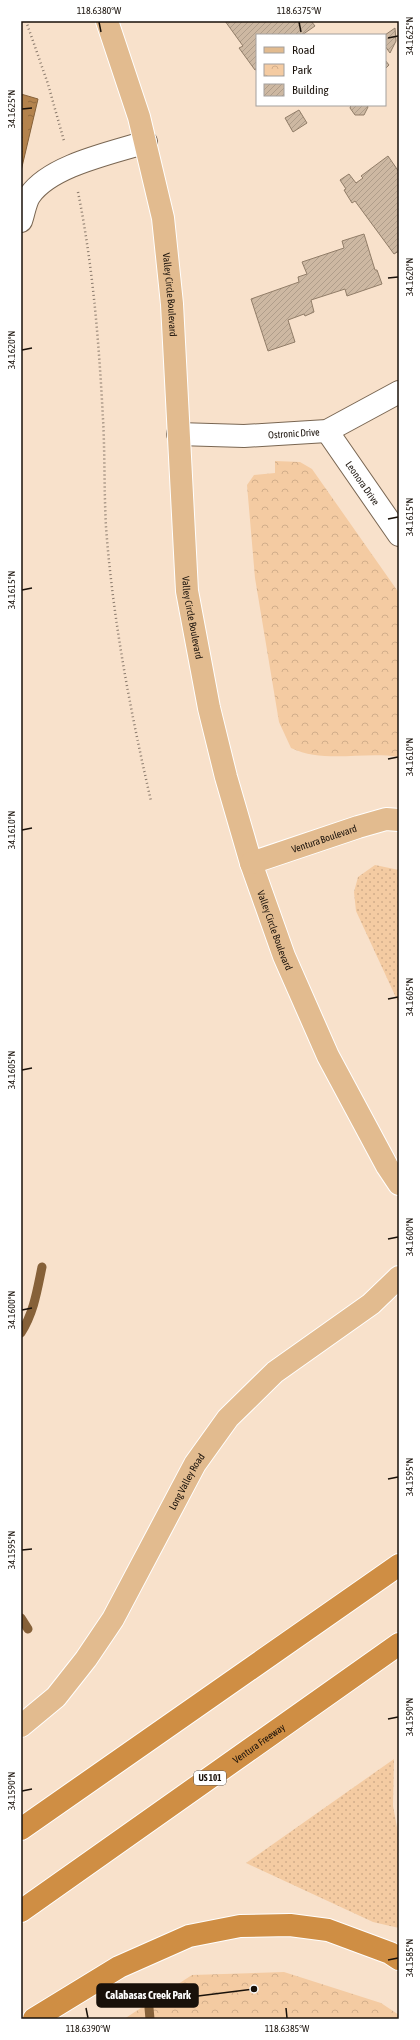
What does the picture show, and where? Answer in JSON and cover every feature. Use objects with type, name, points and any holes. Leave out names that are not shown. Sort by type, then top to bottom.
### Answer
[{"type":"highway","points":[[21,1828],[399,1565]]},
{"type":"highway","name":"Ventura Freeway","points":[[21,1911],[399,1644]]},
{"type":"highway","points":[[34,2019],[126,1964],[188,1936],[240,1926],[290,1925],[328,1930],[390,1952],[399,1959]]},
{"type":"main road","name":"Valley Circle Boulevard","points":[[107,21],[146,142],[163,218],[172,304],[187,591],[209,708],[226,777],[251,863],[284,956],[328,1056],[387,1166],[399,1184]]},
{"type":"main road","name":"Ventura Boulevard","points":[[251,863],[358,827],[386,819],[399,820]]},
{"type":"main road","name":"Long Valley Road","points":[[21,1726],[56,1697],[86,1659],[112,1619],[194,1464],[228,1418],[275,1372],[371,1304],[399,1277]]},
{"type":"street","points":[[21,221],[30,195],[51,175],[71,166],[146,142]]},
{"type":"street","name":"Ostronic Drive","points":[[178,434],[244,436],[327,431],[399,392]]},
{"type":"street","name":"Leonora Drive","points":[[327,431],[399,535]]},
{"type":"path","points":[[26,21],[48,84],[71,166],[88,241],[103,419],[106,526],[115,617],[134,728],[152,801]]},
{"type":"green space","points":[[275,461],[300,462],[312,469],[399,593],[399,757],[372,755],[331,756],[304,753],[291,748],[279,722],[255,578],[247,485],[254,475],[275,473]]},
{"type":"green space","points":[[375,865],[399,870],[399,1004],[356,911],[354,892],[358,877]]},
{"type":"green space","points":[[394,1759],[393,1806],[399,1838],[399,1928],[373,1922],[246,1863]]},
{"type":"green space","points":[[284,1972],[381,2003],[399,2015],[399,2019],[124,2019],[192,1975]]},
{"type":"water","points":[[21,94],[38,99],[21,171]]},
{"type":"building","points":[[225,21],[311,21],[315,26],[303,34],[256,34],[255,70],[239,48],[243,46]]},
{"type":"building","points":[[395,28],[396,41],[390,53],[386,47],[386,34]]},
{"type":"building","points":[[386,61],[389,65],[386,68]]},
{"type":"building","points":[[351,106],[368,107],[364,115],[355,115],[350,108]]},
{"type":"building","points":[[299,110],[307,123],[293,132],[285,118]]},
{"type":"building","points":[[388,156],[399,172],[399,251],[394,254],[355,201],[352,203],[340,180],[349,174],[356,183],[363,178],[361,176]]},
{"type":"building","points":[[364,234],[375,270],[377,270],[382,284],[347,296],[345,289],[311,300],[314,312],[288,320],[295,342],[268,351],[251,299],[299,282],[298,277],[307,274],[302,262],[344,248],[342,241]]},
{"type":"waterway","points":[[21,1333],[32,1309],[42,1267]]},
{"type":"waterway","points":[[21,1618],[28,1629]]},
{"type":"waterway","points":[[149,2008],[150,2019]]},
{"type":"place","name":"Calabasas Creek Park","points":[[254,1989]]}]
